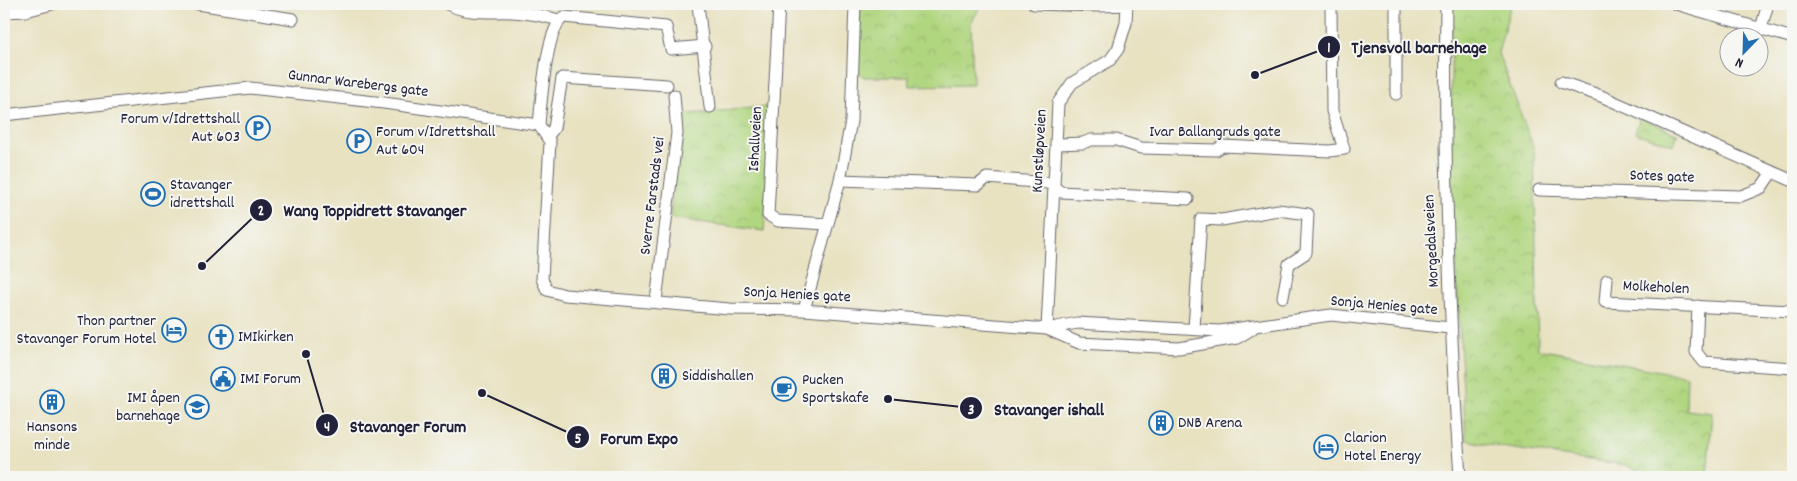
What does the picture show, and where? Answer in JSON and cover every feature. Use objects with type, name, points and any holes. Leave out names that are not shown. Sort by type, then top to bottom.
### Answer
[{"type":"street","points":[[4,12],[26,11],[52,4]]},
{"type":"street","points":[[198,4],[293,19]]},
{"type":"street","points":[[449,4],[485,14],[511,12],[540,15],[559,20],[570,16],[666,27],[671,49],[705,46]]},
{"type":"street","points":[[698,4],[705,46],[710,107]]},
{"type":"street","name":"Ishallveien","points":[[779,4],[768,216],[778,221],[827,224]]},
{"type":"street","points":[[804,310],[840,180],[851,121],[855,4]]},
{"type":"street","points":[[1034,4],[1098,6],[1127,4]]},
{"type":"street","name":"Kunstløpveien","points":[[1047,329],[1058,144],[1058,103],[1072,83],[1110,60],[1118,49],[1126,23],[1127,4]]},
{"type":"street","name":"Ivar Ballangruds gate","points":[[1058,144],[1083,143],[1091,140],[1116,140],[1141,148],[1216,150],[1222,146],[1330,151],[1344,149],[1332,111],[1330,4]]},
{"type":"street","points":[[1396,4],[1396,94]]},
{"type":"street","name":"Morgedalsveien","points":[[1446,4],[1446,204],[1451,291],[1450,328],[1460,477]]},
{"type":"street","points":[[1676,4],[1761,28],[1768,4]]},
{"type":"street","points":[[559,20],[554,30],[542,85],[539,125],[548,136],[554,128],[562,78],[666,85]]},
{"type":"street","points":[[1770,31],[1793,38]]},
{"type":"street","points":[[1561,82],[1601,96],[1793,181]]},
{"type":"street","name":"Gunnar Warebergs gate","points":[[4,115],[250,88],[394,104],[539,125]]},
{"type":"street","name":"Sverre Farstads vei","points":[[656,301],[677,133],[674,95]]},
{"type":"street","name":"Sonja Henies gate","points":[[548,136],[549,159],[542,279],[547,290],[565,295],[656,301],[730,309],[804,310],[1047,329],[1077,323],[1220,331],[1330,315],[1450,328]]},
{"type":"street","name":"Sotes gate","points":[[1540,190],[1741,196],[1760,188],[1772,172]]},
{"type":"street","points":[[840,180],[978,185],[988,178],[1048,183],[1055,186],[1061,192],[1188,198]]},
{"type":"street","points":[[1194,329],[1201,219],[1222,220],[1278,210],[1308,214],[1306,253],[1288,264],[1283,296]]},
{"type":"street","name":"Molkeholen","points":[[1607,280],[1605,302],[1793,311]]},
{"type":"street","name":"Molkeholen","points":[[1698,306],[1696,352],[1704,362],[1793,368]]},
{"type":"street","name":"Sonja Henies gate","points":[[1047,329],[1078,343],[1179,348],[1238,338],[1257,326]]},
{"type":"green space","points":[[860,4],[978,4],[981,6],[971,23],[973,85],[910,86],[909,77],[864,77],[858,73]]},
{"type":"green space","points":[[1452,4],[1511,4],[1498,53],[1534,149],[1538,349],[1687,376],[1686,410],[1712,413],[1707,477],[1650,477],[1626,465],[1494,446],[1466,440],[1450,172]]},
{"type":"green space","points":[[773,106],[764,231],[670,218],[680,115]]},
{"type":"green space","points":[[1640,117],[1677,134],[1674,145],[1635,133]]},
{"type":"place","name":"Tjensvoll barnehage","points":[[1255,75]]},
{"type":"place","name":"Forum v/Idrettshall Aut 603","points":[[258,128]]},
{"type":"place","name":"Forum v/Idrettshall Aut 604","points":[[359,141]]},
{"type":"place","name":"Stavanger idrettshall","points":[[153,194]]},
{"type":"place","name":"Wang Toppidrett Stavanger","points":[[202,266]]},
{"type":"place","name":"Thon partner Stavanger Forum Hotel","points":[[174,330]]},
{"type":"place","name":"IMIkirken","points":[[221,337]]},
{"type":"place","name":"Stavanger Forum","points":[[306,354]]},
{"type":"place","name":"Siddishallen","points":[[664,376]]},
{"type":"place","name":"IMI Forum","points":[[223,379]]},
{"type":"place","name":"Pucken Sportskafe","points":[[784,389]]},
{"type":"place","name":"Forum Expo","points":[[482,393]]},
{"type":"place","name":"Stavanger ishall","points":[[888,399]]},
{"type":"place","name":"Hansons minde","points":[[52,402]]},
{"type":"place","name":"IMI åpen barnehage","points":[[197,407]]},
{"type":"place","name":"DNB Arena","points":[[1161,423]]},
{"type":"place","name":"Clarion Hotel Energy","points":[[1326,447]]}]
